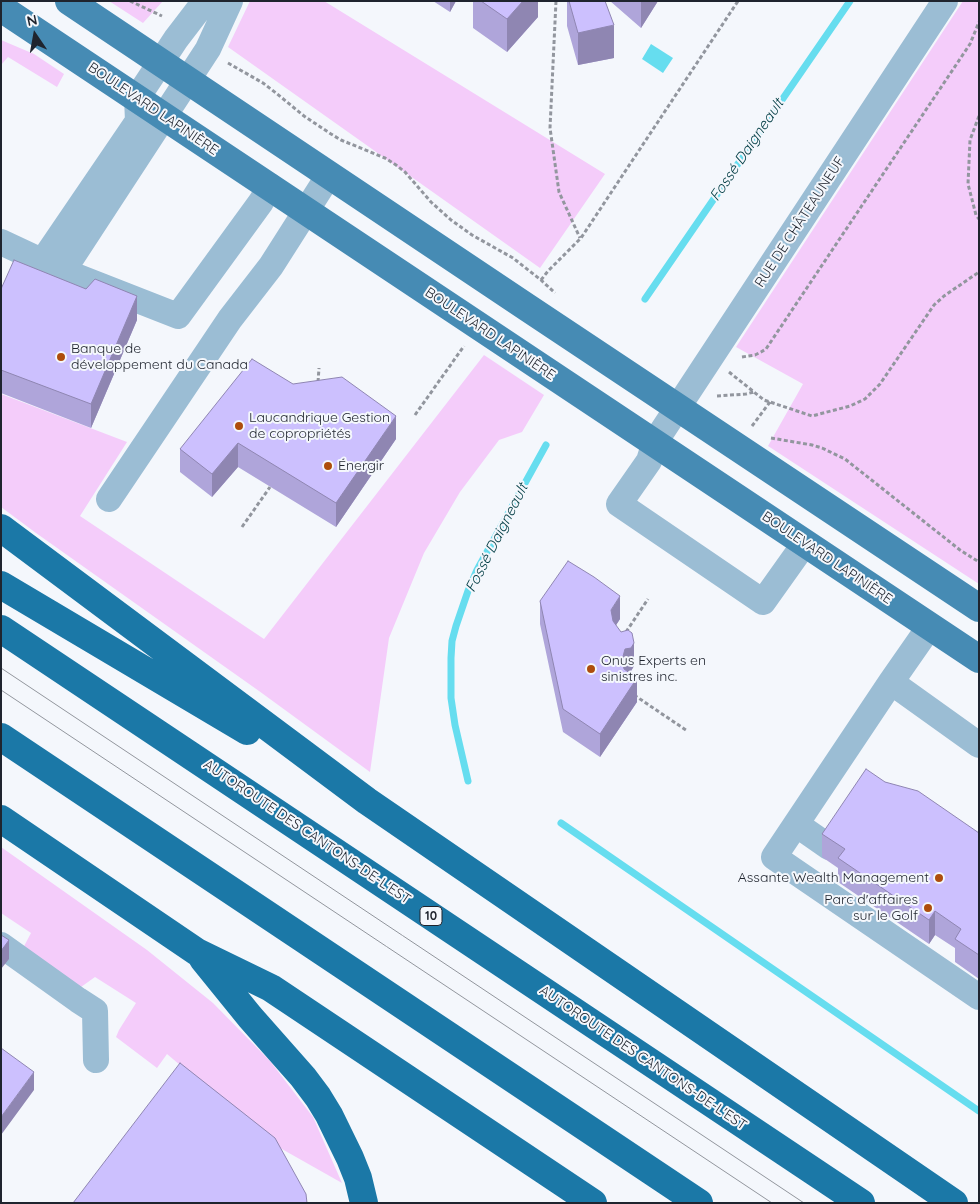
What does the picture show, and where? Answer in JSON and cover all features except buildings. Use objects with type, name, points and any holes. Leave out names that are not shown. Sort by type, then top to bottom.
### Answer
[{"type":"highway","points":[[1,528],[367,802],[954,1203]]},
{"type":"highway","points":[[1,585],[367,802]]},
{"type":"highway","name":"AUTOROUTE DES CANTONS-DE-L'EST","points":[[1,629],[861,1203]]},
{"type":"highway","points":[[1,737],[700,1203]]},
{"type":"highway","points":[[1,819],[197,952],[271,988],[593,1203]]},
{"type":"highway","points":[[197,952],[250,1017],[297,1070],[330,1115],[358,1178],[364,1203]]},
{"type":"main road","points":[[69,1],[979,608]]},
{"type":"main road","name":"BOULEVARD LAPINIÈRE","points":[[1,8],[979,659]]},
{"type":"street","points":[[53,266],[138,121],[138,98],[188,22],[205,1]]},
{"type":"street","points":[[53,266],[164,116],[208,49],[230,1]]},
{"type":"street","name":"RUE DE CHÂTEAUNEUF","points":[[805,544],[764,602],[619,504],[649,460],[655,442],[945,1]]},
{"type":"street","points":[[109,499],[230,319],[271,266],[329,175]]},
{"type":"street","points":[[1,242],[53,266],[178,316],[261,202],[270,186]]},
{"type":"street","points":[[930,626],[774,857],[979,996]]},
{"type":"street","points":[[891,682],[979,745]]},
{"type":"street","points":[[796,824],[829,847]]},
{"type":"street","points":[[1,945],[96,1011],[96,1060]]},
{"type":"path","points":[[130,1],[168,20]]},
{"type":"path","points":[[556,1],[550,128],[559,192],[581,238]]},
{"type":"path","points":[[541,280],[581,238],[738,1]]},
{"type":"path","points":[[738,359],[742,356],[755,355],[766,349],[970,44],[979,22]]},
{"type":"path","points":[[223,60],[262,83],[304,116],[331,134],[385,158],[396,165],[451,220],[472,235],[513,258],[556,294]]},
{"type":"path","points":[[979,116],[970,140],[968,184],[976,215],[979,219]]},
{"type":"path","points":[[726,376],[730,370],[764,400],[812,416],[850,406],[865,399],[880,384],[934,305],[979,272]]},
{"type":"path","points":[[415,415],[478,326]]},
{"type":"path","points":[[318,368],[318,386]]},
{"type":"path","points":[[714,404],[720,389]]},
{"type":"path","points":[[717,396],[755,392]]},
{"type":"path","points":[[750,429],[770,402]]},
{"type":"path","points":[[764,436],[822,448],[845,459],[942,536],[979,562]]},
{"type":"path","points":[[242,527],[270,487]]},
{"type":"path","points":[[622,638],[648,599]]},
{"type":"path","points":[[632,687],[634,695],[686,730]]},
{"type":"shaded area","points":[[109,1],[163,1],[143,23]]},
{"type":"shaded area","points":[[250,1],[324,1],[605,174],[540,268],[228,47]]},
{"type":"shaded area","points":[[963,1],[979,3],[979,584],[768,446],[803,384],[736,347]]},
{"type":"shaded area","points":[[1,40],[34,54],[64,74],[57,87],[8,57],[1,65]]},
{"type":"shaded area","points":[[484,355],[544,395],[522,432],[499,440],[460,492],[424,553],[389,638],[370,772],[1,507],[1,394],[127,442],[80,516],[264,639]]},
{"type":"shaded area","points":[[1,847],[147,950],[213,1003],[270,1061],[313,1117],[342,1183],[273,1144],[167,1054],[157,1068],[116,1037],[136,1003],[95,977],[81,987],[22,950],[31,933],[1,913]]},
{"type":"water","points":[[651,44],[673,58],[663,73],[642,59]]},
{"type":"waterway","name":"Fossé Daigneault","points":[[645,299],[850,1]]},
{"type":"waterway","name":"Fossé Daigneault","points":[[468,781],[451,698],[452,641],[468,591],[477,570],[546,445]]},
{"type":"waterway","points":[[561,823],[979,1111]]},
{"type":"tram line","points":[[1,668],[804,1203]]},
{"type":"tram line","points":[[1,690],[772,1203]]},
{"type":"place","name":"Banque de développement du Canada","points":[[61,357]]},
{"type":"place","name":"Laucandrique Gestion de copropriétés","points":[[239,426]]},
{"type":"place","name":"Énergir","points":[[328,466]]},
{"type":"place","name":"Onus Experts en sinistres inc.","points":[[591,669]]},
{"type":"place","name":"Assante Wealth Management","points":[[939,878]]},
{"type":"place","name":"Parc d'affaires sur le Golf","points":[[928,908]]}]
